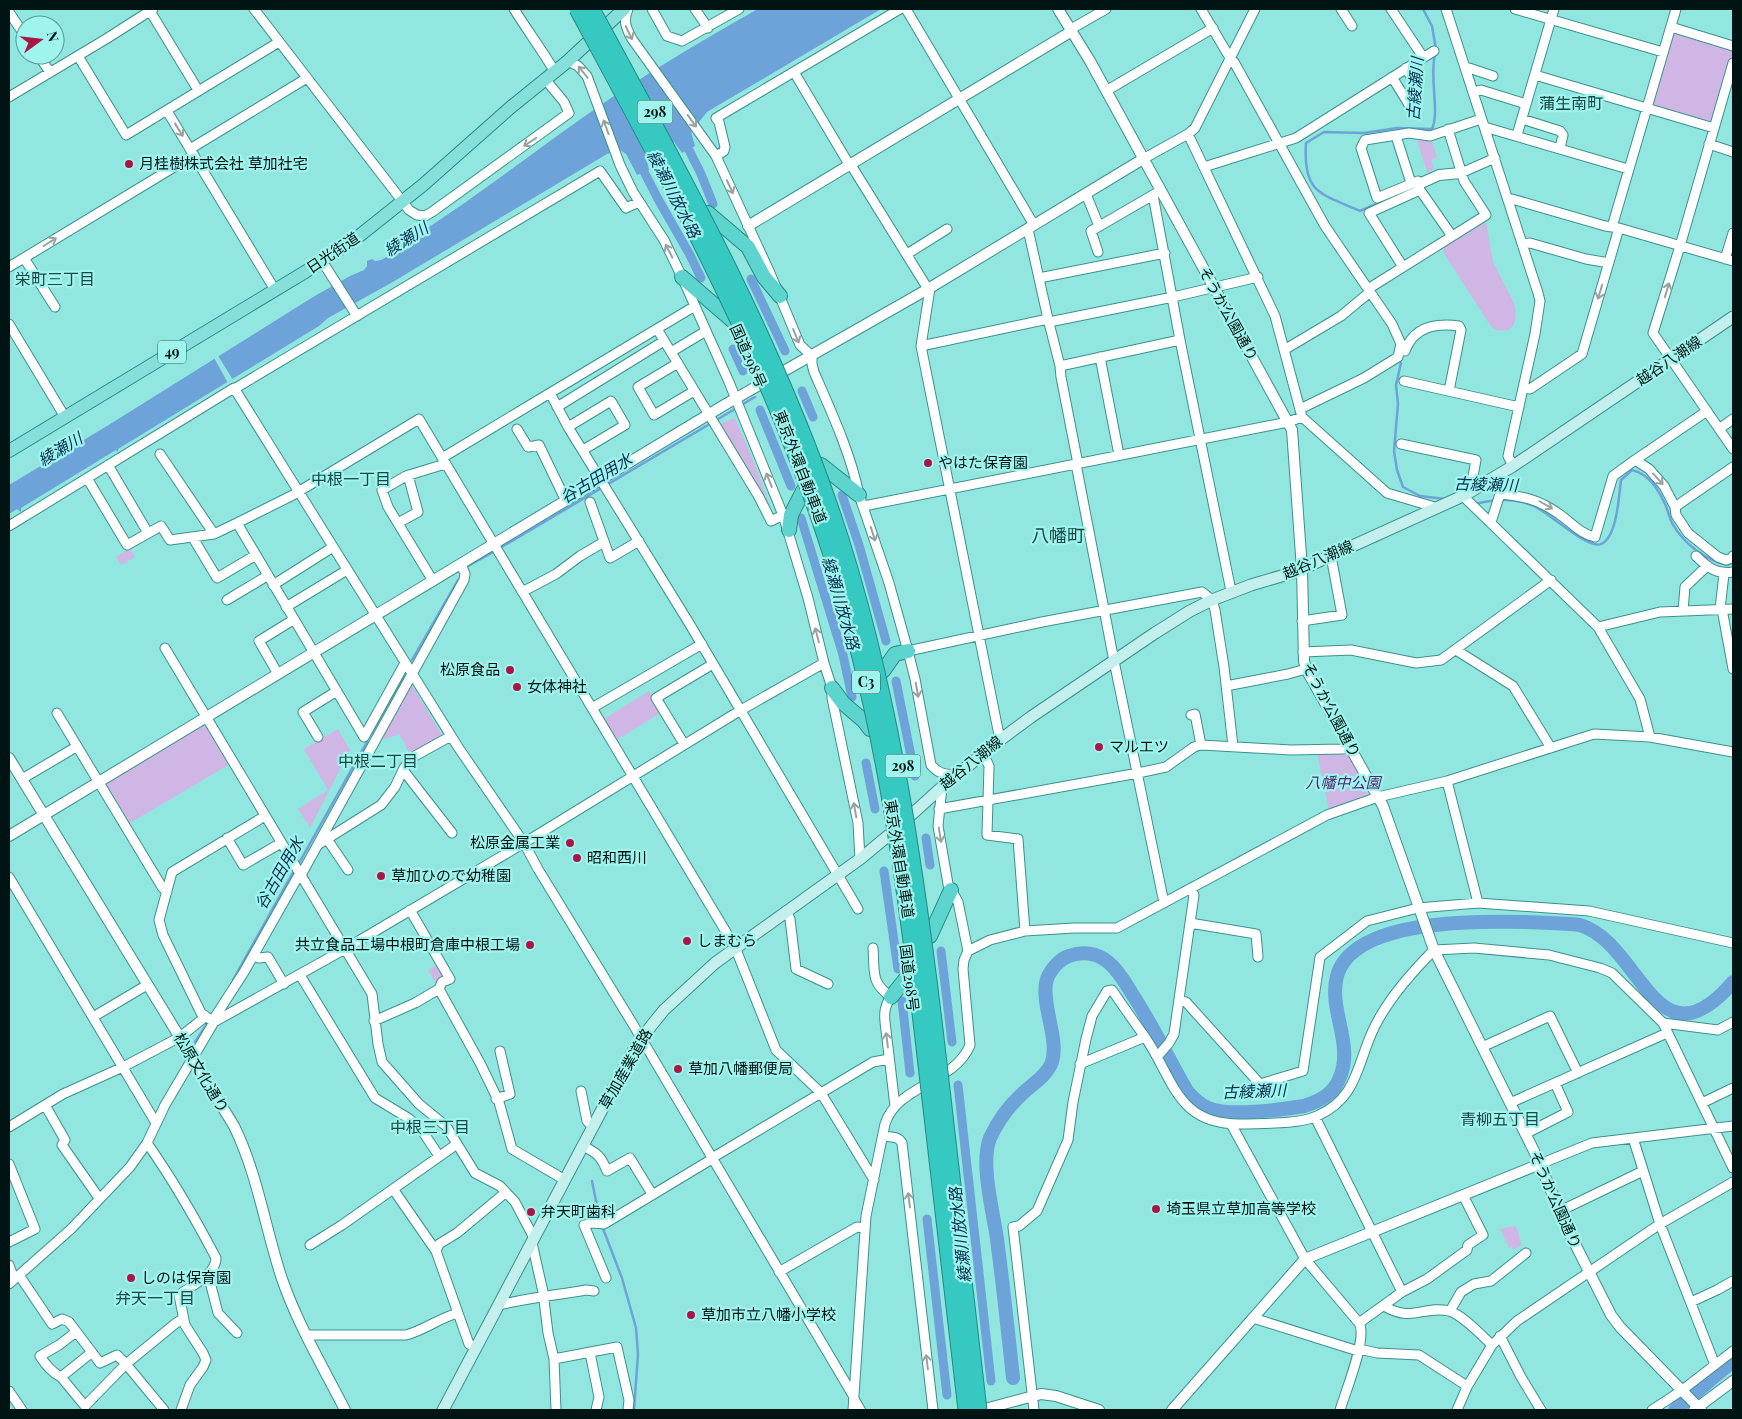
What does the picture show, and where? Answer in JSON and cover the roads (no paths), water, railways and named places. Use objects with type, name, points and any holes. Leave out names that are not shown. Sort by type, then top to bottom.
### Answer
[{"type":"highway","name":"国道298号","points":[[570,9],[683,220],[761,386],[803,491],[848,636],[870,729],[889,835],[909,975],[959,1410]]},
{"type":"highway","name":"東京外環自動車道","points":[[577,9],[690,220],[760,366],[820,520],[848,612],[875,722],[905,891],[966,1410]]},
{"type":"highway","name":"東京外環自動車道","points":[[592,9],[705,223],[750,313],[807,446],[827,499],[863,615],[887,716],[914,867],[983,1410]]},
{"type":"highway","name":"国道298号","points":[[600,9],[738,272],[784,372],[821,465],[860,583],[883,671],[912,814],[930,936],[983,1410]]},
{"type":"highway","points":[[708,213],[748,247],[764,277],[780,296]]},
{"type":"highway","points":[[682,277],[732,322]]},
{"type":"highway","points":[[821,465],[861,501]]},
{"type":"highway","points":[[789,530],[791,515],[803,491]]},
{"type":"highway","points":[[883,671],[895,654],[908,651]]},
{"type":"highway","points":[[832,688],[843,703],[864,721],[870,729]]},
{"type":"highway","points":[[930,936],[951,890]]},
{"type":"highway","points":[[891,997],[909,975]]},
{"type":"main road","name":"日光街道","points":[[9,451],[322,262],[359,236],[403,201],[550,75],[568,62],[624,9]]},
{"type":"main road","name":"越谷八潮線","points":[[912,814],[956,775],[1030,717],[1190,611],[1231,591],[1302,569],[1468,494],[1513,466],[1733,317]]},
{"type":"main road","name":"草加産業道路","points":[[443,1410],[621,1072],[641,1038],[676,999],[735,947],[860,859],[912,814]]},
{"type":"street","points":[[254,9],[409,210],[417,215],[425,216],[570,113],[550,75],[537,42],[526,30],[514,9]]},
{"type":"street","points":[[628,9],[625,16],[625,24],[632,39],[716,156],[800,344],[812,356],[814,372],[835,422],[857,483],[861,501],[889,583],[915,679],[931,764],[937,772],[956,775]]},
{"type":"street","points":[[652,9],[667,36],[682,40],[688,39],[739,9]]},
{"type":"street","points":[[695,9],[708,28]]},
{"type":"street","points":[[716,156],[724,151],[725,147],[721,129],[716,118],[900,9]]},
{"type":"street","points":[[906,9],[1031,227],[1039,278],[1060,366],[1114,661],[1164,903]]},
{"type":"street","name":"そうか公園通り","points":[[1058,9],[1072,30],[1143,159],[1157,193],[1214,287],[1288,422],[1293,435],[1302,569],[1303,652],[1306,669],[1378,797],[1389,822],[1432,946],[1540,1164],[1588,1271],[1611,1315],[1620,1327],[1697,1408]]},
{"type":"street","points":[[748,226],[851,166],[1106,9]]},
{"type":"street","points":[[861,501],[950,490],[1288,422],[1398,357],[1401,344],[1392,324],[1325,226],[1234,62],[1230,59],[1202,9]]},
{"type":"street","points":[[9,836],[709,415],[929,288],[1143,159],[1188,134],[1195,128],[1256,9]]},
{"type":"street","points":[[1342,9],[1352,26]]},
{"type":"street","points":[[1392,9],[1423,57]]},
{"type":"street","points":[[1446,9],[1481,118],[1489,129],[1495,158],[1540,301],[1524,388],[1508,456],[1513,466]]},
{"type":"street","points":[[1515,9],[1663,52]]},
{"type":"street","points":[[1516,135],[1554,9]]},
{"type":"street","points":[[1524,388],[1530,389],[1538,385],[1582,354],[1609,263],[1612,227],[1676,9]]},
{"type":"street","points":[[9,97],[130,25],[151,10],[198,90]]},
{"type":"street","points":[[1671,27],[1733,46]]},
{"type":"street","points":[[1106,91],[1213,28]]},
{"type":"street","points":[[78,56],[126,135],[278,42]]},
{"type":"street","points":[[1204,166],[1296,138],[1434,51]]},
{"type":"street","points":[[568,62],[584,70],[593,89],[620,165],[639,202],[664,240],[682,277],[737,400],[789,530],[832,688],[832,698],[858,823],[860,859]]},
{"type":"street","points":[[1733,63],[1731,81],[1714,128],[1653,333],[1733,449]]},
{"type":"street","points":[[45,65],[50,72]]},
{"type":"street","points":[[1406,68],[1418,87]]},
{"type":"street","points":[[1466,70],[1469,68],[1493,76]]},
{"type":"street","points":[[794,72],[929,288],[922,346],[1000,740]]},
{"type":"street","points":[[1535,75],[1714,128]]},
{"type":"street","points":[[1392,77],[1413,111]]},
{"type":"street","points":[[9,268],[307,78]]},
{"type":"street","points":[[1473,92],[1481,90],[1526,104]]},
{"type":"street","points":[[167,111],[275,290]]},
{"type":"street","points":[[1416,186],[1377,198],[1361,148],[1365,140],[1410,133],[1430,136],[1481,118]]},
{"type":"street","points":[[1522,119],[1560,130],[1563,135],[1560,148]]},
{"type":"street","points":[[1284,350],[1341,316],[1369,291],[1403,267],[1483,217],[1464,181],[1448,129]]},
{"type":"street","points":[[1489,129],[1516,135],[1628,169]]},
{"type":"street","points":[[1188,134],[1275,316],[1301,413],[1387,493],[1438,508]]},
{"type":"street","points":[[1396,136],[1416,186],[1452,236]]},
{"type":"street","points":[[1710,144],[1733,152]]},
{"type":"street","points":[[1403,267],[1369,213],[1439,175],[1461,173],[1495,158]]},
{"type":"street","points":[[9,526],[194,411],[600,171],[626,208],[639,202]]},
{"type":"street","points":[[1098,252],[1092,231],[1157,193],[1180,340],[1231,591]]},
{"type":"street","points":[[1086,194],[1099,226]]},
{"type":"street","points":[[1508,200],[1512,199],[1729,260],[1733,233]]},
{"type":"street","points":[[906,254],[947,229]]},
{"type":"street","points":[[1522,244],[1530,243],[1586,259],[1609,263]]},
{"type":"street","points":[[1039,278],[1165,253]]},
{"type":"street","points":[[24,258],[54,307]]},
{"type":"street","points":[[322,262],[357,316]]},
{"type":"street","points":[[922,346],[1173,297],[1258,278]]},
{"type":"street","points":[[433,581],[388,507],[382,490],[408,475],[443,461],[695,306]]},
{"type":"street","points":[[9,324],[65,416]]},
{"type":"street","points":[[1400,349],[1406,351],[1409,341],[1413,336],[1430,327],[1440,324],[1459,326],[1461,330],[1448,391]]},
{"type":"street","points":[[657,329],[760,497],[771,520],[783,515]]},
{"type":"street","points":[[671,352],[706,331]]},
{"type":"street","points":[[1060,366],[1180,340]]},
{"type":"street","points":[[556,407],[664,341]]},
{"type":"street","points":[[1100,357],[1119,455]]},
{"type":"street","points":[[678,363],[638,387],[654,415],[694,391]]},
{"type":"street","points":[[1404,381],[1520,407]]},
{"type":"street","points":[[234,389],[412,675],[524,843],[779,1272],[853,1403],[860,1410]]},
{"type":"street","points":[[550,394],[568,427],[714,664],[858,909]]},
{"type":"street","points":[[568,427],[611,401],[625,425],[583,450]]},
{"type":"street","points":[[1499,498],[1523,496],[1534,499],[1559,514],[1576,528],[1589,536],[1595,537],[1612,476],[1707,411]]},
{"type":"street","points":[[1719,429],[1733,419]]},
{"type":"street","points":[[87,478],[127,545],[160,526],[170,540],[193,538],[214,534],[298,492],[419,420],[735,947],[776,1050],[821,1093],[874,1180]]},
{"type":"street","points":[[517,429],[528,447],[539,445],[566,501]]},
{"type":"street","points":[[1401,444],[1476,460],[1467,500],[1492,522],[1598,627],[1640,699],[1650,737]]},
{"type":"street","points":[[160,454],[214,534]]},
{"type":"street","points":[[1635,460],[1649,469],[1664,486],[1675,507],[1676,515],[1688,533],[1723,559],[1732,558],[1733,556]]},
{"type":"street","points":[[108,465],[148,533]]},
{"type":"street","points":[[1675,507],[1733,467]]},
{"type":"street","points":[[398,523],[418,512],[408,475]]},
{"type":"street","points":[[1492,522],[1501,483],[1497,476]]},
{"type":"street","points":[[590,502],[610,558],[639,541]]},
{"type":"street","points":[[237,523],[364,736],[405,663]]},
{"type":"street","points":[[193,538],[217,578],[256,555]]},
{"type":"street","points":[[522,592],[556,574],[580,556],[604,542]]},
{"type":"street","points":[[273,585],[332,548]]},
{"type":"street","points":[[1302,621],[1342,615],[1331,556]]},
{"type":"street","points":[[1696,556],[1706,566],[1729,573],[1721,609],[1733,669]]},
{"type":"street","points":[[14,1279],[71,1229],[130,1167],[146,1144],[192,1058],[318,845],[464,580],[465,574],[461,564]]},
{"type":"street","points":[[1683,611],[1685,587],[1706,566]]},
{"type":"street","points":[[286,607],[346,570]]},
{"type":"street","points":[[227,600],[268,576]]},
{"type":"street","points":[[1303,652],[1351,650],[1416,663],[1441,660],[1551,580]]},
{"type":"street","points":[[908,651],[1104,610],[1202,592],[1212,600],[1215,610],[1233,746]]},
{"type":"street","points":[[1598,627],[1660,612],[1733,609]]},
{"type":"street","points":[[278,674],[259,641],[294,620]]},
{"type":"street","points":[[592,708],[702,644]]},
{"type":"street","points":[[165,648],[372,994],[374,1021],[382,1062],[419,1104],[446,1126],[475,1173],[500,1186],[520,1209],[533,1240],[544,1298],[548,1333],[554,1359],[556,1410]]},
{"type":"street","points":[[1456,650],[1513,686],[1551,748]]},
{"type":"street","points":[[214,1022],[345,949],[524,843],[684,744],[824,662]]},
{"type":"street","points":[[684,744],[656,698],[714,664]]},
{"type":"street","points":[[1226,686],[1306,669]]},
{"type":"street","points":[[318,737],[303,712],[337,691]]},
{"type":"street","points":[[57,713],[162,888],[167,892]]},
{"type":"street","points":[[1191,715],[1195,714],[1201,745]]},
{"type":"street","points":[[968,950],[990,940],[1025,931],[1117,928],[1327,815],[1378,797],[1448,781],[1594,734],[1650,737],[1733,752]]},
{"type":"street","points":[[318,845],[381,805],[413,757],[451,736]]},
{"type":"street","points":[[939,809],[1166,767],[1194,747],[1201,745],[1291,750],[1343,750],[1350,746]]},
{"type":"street","points":[[22,779],[76,746]]},
{"type":"street","points":[[983,753],[988,760],[989,766],[987,835],[1018,839],[1025,931]]},
{"type":"street","name":"松原文化通り","points":[[9,758],[243,1143],[253,1172],[281,1276],[292,1306],[345,1410]]},
{"type":"street","points":[[404,770],[452,832]]},
{"type":"street","points":[[1448,781],[1478,903]]},
{"type":"street","points":[[853,1403],[864,1228],[889,1114],[895,1106],[961,1060],[970,1045],[964,969],[964,960],[968,950],[960,908],[948,884],[938,826],[942,787]]},
{"type":"street","points":[[214,1022],[201,1013],[163,935],[159,920],[172,872],[265,816]]},
{"type":"street","points":[[227,838],[243,865],[282,843]]},
{"type":"street","points":[[327,840],[348,870]]},
{"type":"street","points":[[9,877],[156,1123]]},
{"type":"street","points":[[1158,1056],[1174,1034],[1194,895],[1191,888]]},
{"type":"street","points":[[1179,1000],[1186,1002],[1260,1084],[1303,1071],[1321,954],[1367,921],[1419,911],[1478,903],[1589,911],[1733,943]]},
{"type":"street","points":[[374,1021],[415,1003],[439,989],[442,982],[450,979],[410,910]]},
{"type":"street","points":[[786,911],[790,919],[796,969],[828,984]]},
{"type":"street","points":[[1190,923],[1256,934],[1258,957]]},
{"type":"street","points":[[1034,1410],[1013,1226],[1019,1226],[1037,1211],[1068,1140],[1080,1064],[1092,1016],[1107,991],[1112,990],[1158,1056],[1182,1101],[1196,1113],[1210,1120],[1231,1124],[1297,1121],[1315,1117],[1330,1109],[1344,1096],[1357,1076],[1375,1026],[1386,1008],[1424,960],[1432,946],[1549,955],[1600,968],[1612,973],[1663,1023],[1733,1168]]},
{"type":"street","points":[[873,948],[877,984],[881,990],[891,997],[887,1002],[884,1013],[895,1106]]},
{"type":"street","points":[[253,956],[259,958],[268,957],[284,984]]},
{"type":"street","points":[[300,975],[374,1098],[408,1118],[421,1129],[438,1156]]},
{"type":"street","points":[[92,1016],[147,985]]},
{"type":"street","points":[[439,989],[480,1064],[498,1102],[512,1149],[565,1180]]},
{"type":"street","points":[[1482,1047],[1550,1016],[1578,1073]]},
{"type":"street","points":[[10,1124],[63,1094],[122,1067],[180,1037],[205,1017]]},
{"type":"street","points":[[1663,1023],[1718,1030],[1733,1022]]},
{"type":"street","points":[[1510,1103],[1667,1033]]},
{"type":"street","points":[[1080,1064],[1144,1037]]},
{"type":"street","points":[[496,1099],[510,1094],[500,1051]]},
{"type":"street","points":[[606,1278],[584,1225],[592,1222],[604,1224],[873,1062],[889,1059]]},
{"type":"street","points":[[1525,1134],[1568,1112],[1555,1083]]},
{"type":"street","points":[[1702,1103],[1733,1088]]},
{"type":"street","points":[[581,1091],[587,1121],[593,1127]]},
{"type":"street","points":[[45,1104],[65,1140],[62,1144],[99,1198]]},
{"type":"street","points":[[1315,1117],[1402,1292]]},
{"type":"street","points":[[1231,1124],[1305,1259],[1362,1328],[1359,1350],[1340,1410]]},
{"type":"street","points":[[1172,1410],[1305,1259],[1592,1143],[1733,1126]]},
{"type":"street","points":[[883,1136],[893,1137],[902,1143],[933,1410]]},
{"type":"street","points":[[1633,1138],[1660,1224],[1715,1366]]},
{"type":"street","points":[[146,1144],[188,1205],[216,1258],[216,1264],[208,1274],[179,1295],[183,1319],[206,1360],[190,1384],[181,1410]]},
{"type":"street","points":[[310,1245],[342,1225],[457,1144]]},
{"type":"street","points":[[583,1146],[595,1152],[602,1159],[607,1171],[630,1158],[652,1194]]},
{"type":"street","points":[[9,1164],[35,1229],[9,1242]]},
{"type":"street","points":[[1560,1210],[1643,1171]]},
{"type":"street","points":[[1457,1410],[1467,1386],[1492,1345],[1517,1321],[1588,1271],[1660,1224],[1733,1182]]},
{"type":"street","points":[[393,1189],[436,1251],[469,1344],[476,1348]]},
{"type":"street","points":[[436,1251],[439,1244],[457,1233],[505,1193]]},
{"type":"street","points":[[1359,1323],[1402,1292],[1427,1279],[1468,1250],[1468,1245],[1483,1235],[1463,1195]]},
{"type":"street","points":[[779,1272],[857,1227],[864,1228]]},
{"type":"street","points":[[1450,1311],[1461,1292],[1474,1284],[1491,1280],[1522,1255]]},
{"type":"street","points":[[9,1265],[14,1279],[52,1324],[62,1319],[69,1322],[100,1363],[117,1355],[164,1410]]},
{"type":"street","points":[[208,1274],[218,1313],[237,1333]]},
{"type":"street","points":[[1691,1302],[1733,1281]]},
{"type":"street","points":[[499,1305],[526,1298],[544,1298],[586,1290],[594,1292]]},
{"type":"street","points":[[1384,1306],[1402,1314],[1419,1314],[1438,1310],[1450,1311],[1460,1317],[1492,1345]]},
{"type":"street","points":[[306,1334],[406,1334],[420,1331],[446,1316],[458,1313]]},
{"type":"street","points":[[1253,1318],[1359,1350],[1419,1355],[1467,1386]]},
{"type":"street","points":[[76,1332],[40,1356],[46,1367],[53,1369],[61,1377],[85,1406],[126,1364],[176,1322],[183,1319]]},
{"type":"street","points":[[1500,1336],[1541,1410]]},
{"type":"street","points":[[554,1359],[617,1347],[629,1400],[628,1410]]},
{"type":"street","points":[[1652,1410],[1682,1392],[1733,1351]]},
{"type":"street","points":[[61,1377],[92,1353]]},
{"type":"street","points":[[590,1353],[599,1397],[596,1410]]},
{"type":"street","points":[[1697,1408],[1733,1380]]},
{"type":"street","points":[[9,1391],[22,1410]]},
{"type":"street","points":[[983,1410],[1033,1395],[1056,1396],[1099,1410]]},
{"type":"water","points":[[758,9],[881,9],[707,112],[691,132],[695,146],[682,153],[674,142],[646,157],[649,170],[637,175],[626,154],[620,150],[607,154],[391,283],[328,318],[319,326],[118,449],[118,452],[116,450],[21,508],[21,512],[17,509],[9,514],[9,485],[313,297],[364,270],[367,266],[367,261],[372,259],[375,261],[381,260],[390,255],[389,252],[446,216],[611,98],[684,52]]},
{"type":"waterway","name":"古綾瀬川","points":[[1423,9],[1432,26],[1436,49]]},
{"type":"waterway","name":"古綾瀬川","points":[[1417,186],[1360,211],[1325,195],[1311,182],[1306,160],[1306,143],[1324,132],[1364,133],[1397,128],[1432,129],[1435,113],[1433,73],[1435,55]]},
{"type":"waterway","name":"綾瀬川放水路","points":[[683,138],[713,204]]},
{"type":"waterway","name":"綾瀬川放水路","points":[[639,162],[701,278]]},
{"type":"waterway","name":"綾瀬川放水路","points":[[751,279],[785,351]]},
{"type":"waterway","name":"綾瀬川放水路","points":[[733,349],[743,371]]},
{"type":"waterway","name":"古綾瀬川","points":[[1401,363],[1396,385],[1398,404],[1394,451],[1397,470],[1403,487],[1420,496],[1445,499]]},
{"type":"waterway","name":"綾瀬川放水路","points":[[802,391],[813,417]]},
{"type":"waterway","name":"谷古田用水","points":[[743,404],[755,397]]},
{"type":"waterway","name":"谷古田用水","points":[[500,548],[735,409]]},
{"type":"waterway","name":"綾瀬川放水路","points":[[760,410],[791,486]]},
{"type":"waterway","name":"古綾瀬川","points":[[1475,504],[1505,500],[1528,504],[1536,507],[1588,542],[1601,544],[1611,534],[1614,525],[1621,480],[1632,470],[1643,475],[1656,488],[1665,504],[1672,523],[1689,544],[1712,560],[1728,565],[1733,562]]},
{"type":"waterway","name":"綾瀬川放水路","points":[[842,495],[859,545],[886,641]]},
{"type":"waterway","name":"綾瀬川放水路","points":[[801,518],[843,655],[852,697]]},
{"type":"waterway","name":"谷古田用水","points":[[468,566],[495,551]]},
{"type":"waterway","name":"谷古田用水","points":[[412,660],[458,580]]},
{"type":"waterway","name":"谷古田用水","points":[[371,734],[404,676]]},
{"type":"waterway","name":"綾瀬川放水路","points":[[896,681],[915,776]]},
{"type":"waterway","name":"谷古田用水","points":[[298,865],[367,742]]},
{"type":"waterway","name":"綾瀬川放水路","points":[[866,763],[875,809]]},
{"type":"waterway","name":"綾瀬川放水路","points":[[926,838],[930,865]]},
{"type":"waterway","name":"谷古田用水","points":[[233,980],[295,869]]},
{"type":"waterway","name":"綾瀬川放水路","points":[[884,871],[898,969]]},
{"type":"waterway","name":"古綾瀬川","points":[[1013,1378],[997,1239],[988,1187],[987,1148],[996,1126],[1004,1115],[1017,1099],[1043,1076],[1050,1067],[1054,1053],[1046,1002],[1046,983],[1052,970],[1065,958],[1074,954],[1090,954],[1104,959],[1112,965],[1139,1004],[1187,1091],[1196,1101],[1208,1108],[1229,1112],[1255,1112],[1304,1106],[1316,1102],[1334,1088],[1344,1064],[1343,1039],[1335,989],[1337,976],[1348,957],[1367,943],[1392,933],[1450,923],[1527,922],[1580,925],[1601,936],[1619,954],[1650,994],[1667,1008],[1685,1014],[1707,1006],[1733,982]]},
{"type":"waterway","name":"綾瀬川放水路","points":[[941,951],[952,1042]]},
{"type":"waterway","name":"綾瀬川放水路","points":[[902,1001],[910,1073]]},
{"type":"waterway","name":"谷古田用水","points":[[195,1042],[207,1024]]},
{"type":"waterway","name":"綾瀬川放水路","points":[[958,1085],[991,1381]]},
{"type":"waterway","points":[[592,1181],[600,1221]]},
{"type":"waterway","name":"綾瀬川放水路","points":[[927,1219],[947,1395]]},
{"type":"waterway","points":[[602,1226],[622,1278],[636,1328],[638,1354],[634,1410]]},
{"type":"waterway","points":[[1675,1410],[1733,1361]]},
{"type":"place","name":"月桂樹株式会社 草加社宅","points":[[129,164]]},
{"type":"place","name":"やはた保育園","points":[[928,463]]},
{"type":"place","name":"松原食品","points":[[510,670]]},
{"type":"place","name":"女体神社","points":[[517,687]]},
{"type":"place","name":"マルエツ","points":[[1099,747]]},
{"type":"place","name":"松原金属工業","points":[[570,843]]},
{"type":"place","name":"昭和西川","points":[[577,858]]},
{"type":"place","name":"草加ひので幼稚園","points":[[381,876]]},
{"type":"place","name":"しまむら","points":[[687,941]]},
{"type":"place","name":"共立食品工場中根町倉庫中根工場","points":[[530,945]]},
{"type":"place","name":"草加八幡郵便局","points":[[678,1069]]},
{"type":"place","name":"埼玉県立草加高等学校","points":[[1156,1209]]},
{"type":"place","name":"弁天町歯科","points":[[531,1212]]},
{"type":"place","name":"しのは保育園","points":[[131,1278]]},
{"type":"place","name":"草加市立八幡小学校","points":[[691,1315]]},
{"type":"district","name":"蒲生南町","points":[[1571,103]]},
{"type":"district","name":"栄町三丁目","points":[[55,279]]},
{"type":"district","name":"中根一丁目","points":[[351,479]]},
{"type":"district","name":"八幡町","points":[[1058,536]]},
{"type":"district","name":"中根二丁目","points":[[378,761]]},
{"type":"district","name":"青柳五丁目","points":[[1500,1119]]},
{"type":"district","name":"中根三丁目","points":[[430,1127]]},
{"type":"district","name":"弁天一丁目","points":[[155,1298]]},
{"type":"water label","name":"綾瀬川","points":[[406,239]]},
{"type":"water label","name":"綾瀬川","points":[[60,449]]},
{"type":"park label","name":"八幡中公園","points":[[1343,783]]}]
